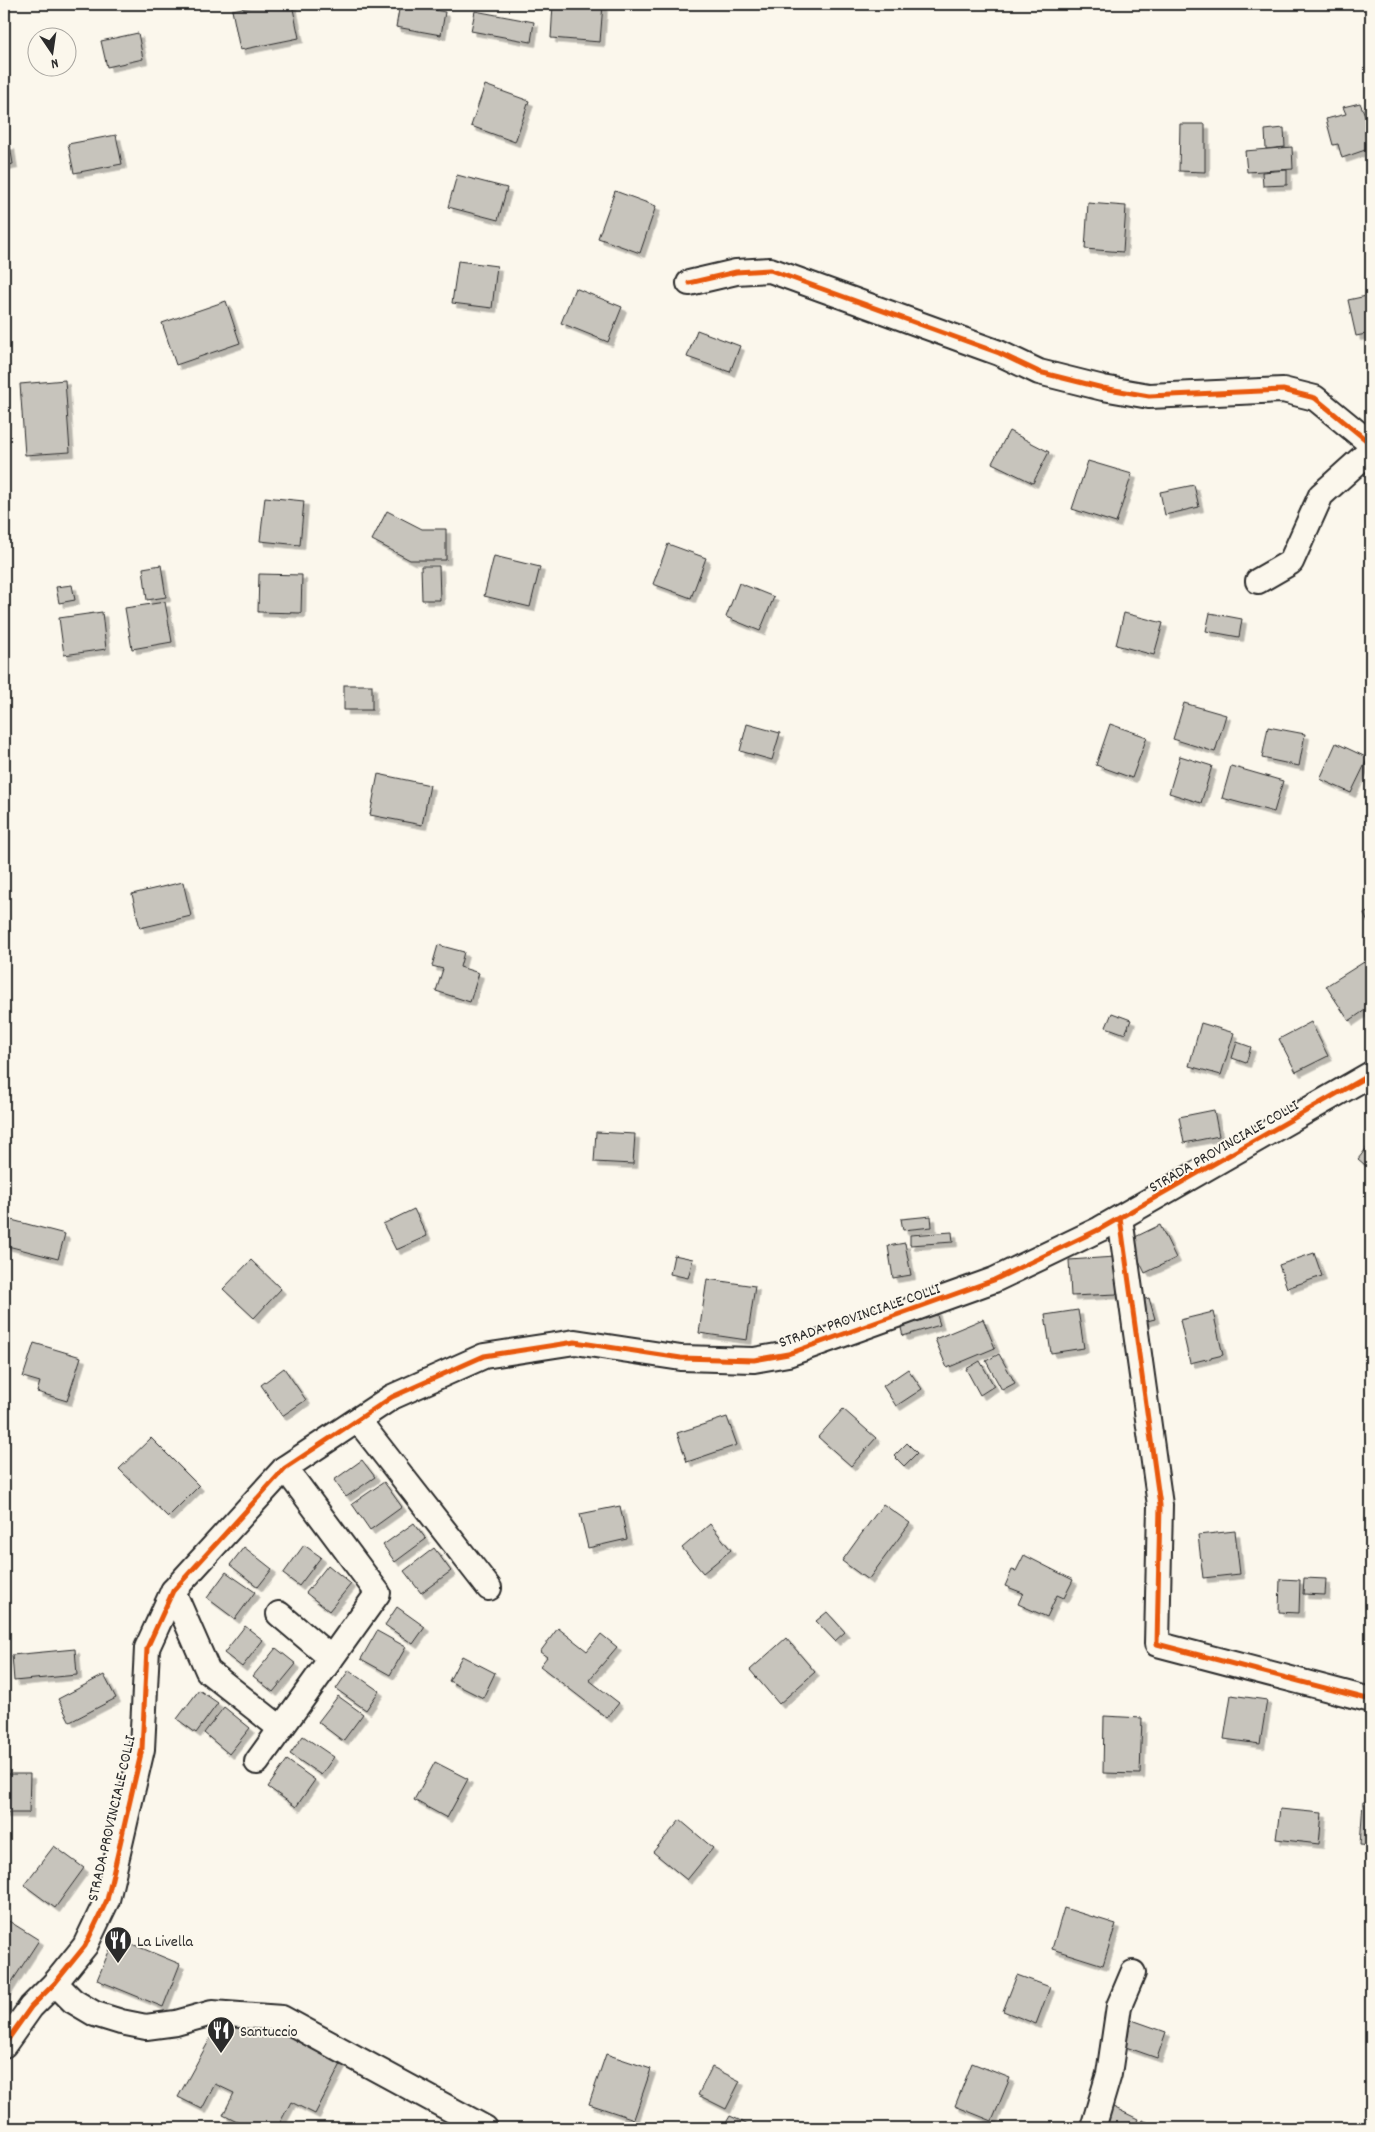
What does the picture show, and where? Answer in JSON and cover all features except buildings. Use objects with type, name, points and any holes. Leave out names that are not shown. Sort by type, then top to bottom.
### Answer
[{"type":"street","points":[[689,283],[736,272],[770,270],[999,353],[1039,372],[1103,388],[1149,396],[1283,390],[1315,398],[1371,444]]},
{"type":"street","points":[[1258,581],[1292,562],[1321,495],[1371,450]]},
{"type":"street","name":"STRADA PROVINCIALE COLLI","points":[[4,2045],[30,2007],[56,1982],[85,1946],[107,1900],[142,1748],[147,1648],[173,1591],[285,1468],[392,1397],[484,1356],[576,1342],[681,1358],[754,1360],[788,1354],[994,1280],[1120,1218],[1371,1074]]},
{"type":"street","points":[[1120,1218],[1160,1505],[1157,1644],[1371,1700]]},
{"type":"street","points":[[358,1420],[489,1588]]},
{"type":"street","points":[[257,1762],[378,1594],[285,1468]]},
{"type":"street","points":[[173,1591],[208,1671],[280,1728]]},
{"type":"street","points":[[279,1614],[331,1658]]},
{"type":"street","points":[[1093,2128],[1109,2074],[1119,2006],[1133,1973]]},
{"type":"street","points":[[56,1982],[73,2000],[95,2014],[120,2022],[146,2027],[176,2023],[212,2013],[282,2018],[485,2128]]},
{"type":"cycle path","points":[[689,283],[736,272],[770,270],[999,353],[1039,372],[1103,388],[1149,396],[1283,390],[1315,398],[1371,444]]},
{"type":"cycle path","points":[[4,2045],[31,2007],[55,1983],[85,1946],[107,1900],[142,1749],[147,1648],[173,1591],[285,1468],[392,1397],[484,1356],[575,1342],[681,1358],[754,1360],[788,1354],[994,1280],[1100,1229],[1371,1074]]},
{"type":"cycle path","points":[[1120,1218],[1160,1505],[1157,1644],[1371,1700]]},
{"type":"place","name":"La Livella","points":[[118,1964]]},
{"type":"place","name":"Santuccio","points":[[221,2054]]}]
